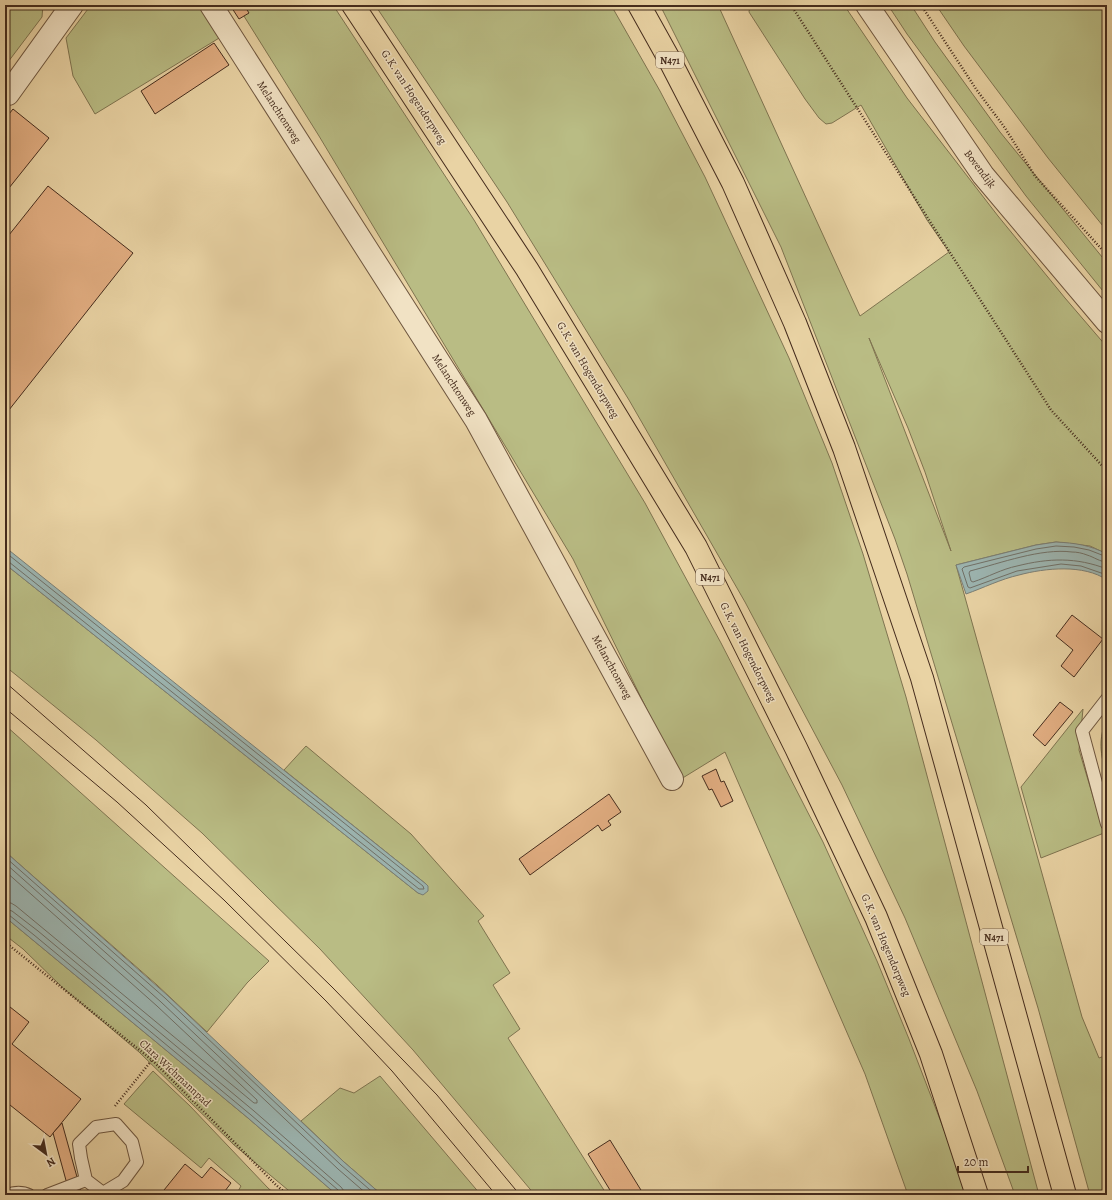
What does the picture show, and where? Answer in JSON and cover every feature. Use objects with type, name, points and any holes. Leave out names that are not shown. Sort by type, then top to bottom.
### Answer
[{"type":"main road","name":"G.K. van Hogendorpweg","points":[[353,5],[527,269],[696,547],[792,741],[876,916],[931,1054],[977,1195]]},
{"type":"main road","name":"N471","points":[[639,5],[668,57],[733,183],[795,323],[844,448],[922,678],[1065,1195]]},
{"type":"street","points":[[6,95],[72,5]]},
{"type":"street","name":"Melanchtonweg","points":[[211,5],[476,420],[672,778]]},
{"type":"street","name":"Bovendijk","points":[[867,5],[983,175],[1107,322]]},
{"type":"lane","points":[[1107,699],[1082,731],[1107,824]]},
{"type":"lane","points":[[116,1124],[132,1142],[137,1162],[123,1180],[103,1193],[86,1180],[79,1144],[96,1127],[116,1124]]},
{"type":"lane","points":[[47,1195],[86,1180]]},
{"type":"lane","points":[[8,1195],[13,1193],[29,1195]]},
{"type":"path","points":[[791,5],[1051,410],[1107,471]]},
{"type":"path","points":[[921,5],[1035,176],[1107,255]]},
{"type":"path","name":"Clara Wichmannpad","points":[[5,942],[152,1060],[276,1185],[288,1195]]},
{"type":"path","points":[[107,1125],[109,1113],[152,1060]]},
{"type":"green space","points":[[5,5],[43,5],[42,17],[5,66]]},
{"type":"green space","points":[[91,5],[206,5],[229,32],[95,114],[73,76],[66,38]]},
{"type":"green space","points":[[237,5],[333,5],[474,220],[645,503],[721,643],[823,842],[877,961],[909,1039],[969,1195],[908,1195],[865,1074],[725,752],[681,779],[573,559],[319,136]]},
{"type":"green space","points":[[375,5],[611,5],[660,91],[705,177],[789,358],[832,463],[863,554],[906,697],[1039,1195],[1015,1195],[977,1091],[905,918],[842,785],[745,602],[629,400],[507,202]]},
{"type":"green space","points":[[660,5],[718,5],[860,316],[949,252],[927,220],[861,105],[832,123],[826,124],[819,118],[805,99],[749,12],[750,5],[844,5],[907,98],[998,216],[1107,347],[1107,554],[1090,546],[1056,542],[1036,545],[956,565],[1082,1017],[1099,1058],[1107,1055],[1107,1195],[1090,1195],[1038,1008],[907,574],[895,539],[781,247]],"holes":[[[869,338],[908,428],[925,472],[951,551]]]},
{"type":"green space","points":[[888,5],[911,5],[935,42],[1000,132],[1107,263],[1107,296],[1026,196],[907,34]]},
{"type":"green space","points":[[936,5],[1107,5],[1107,231],[1048,158],[964,46]]},
{"type":"green space","points":[[5,564],[418,893],[423,894],[426,884],[284,770],[306,746],[411,834],[484,916],[478,921],[510,973],[493,985],[520,1029],[508,1038],[607,1195],[535,1195],[413,1050],[320,949],[202,833],[96,740],[5,666]]},
{"type":"green space","points":[[1083,709],[1079,750],[1104,833],[1041,858],[1021,787]]},
{"type":"green space","points":[[1107,718],[1107,776],[1103,761],[1101,740]]},
{"type":"green space","points":[[5,725],[269,961],[247,983],[207,1032],[157,985],[5,853]]},
{"type":"green space","points":[[5,917],[248,1118],[337,1195],[294,1195],[234,1145],[139,1052],[63,988],[23,949],[5,935]]},
{"type":"green space","points":[[153,1071],[190,1106],[276,1195],[236,1195],[241,1186],[209,1158],[201,1168],[124,1104]]},
{"type":"green space","points":[[380,1076],[481,1195],[382,1195],[344,1162],[301,1121],[340,1088],[354,1093]]},
{"type":"water","points":[[1056,542],[1095,548],[1107,554],[1107,580],[1087,571],[1052,569],[1012,577],[966,594],[956,565],[1036,545]]},
{"type":"water","points":[[5,547],[426,884],[428,886],[428,891],[423,895],[418,893],[5,564]]},
{"type":"water","points":[[5,853],[167,995],[344,1162],[382,1195],[337,1195],[248,1118],[5,917]]},
{"type":"building","points":[[230,5],[244,5],[249,13],[239,19]]},
{"type":"building","points":[[214,43],[229,65],[155,114],[141,91]]},
{"type":"building","points":[[13,109],[49,138],[5,193],[5,119]]},
{"type":"building","points":[[48,186],[133,253],[5,415],[5,240]]},
{"type":"building","points":[[1072,615],[1103,639],[1074,677],[1061,666],[1073,650],[1056,636]]},
{"type":"building","points":[[1060,702],[1073,712],[1045,746],[1033,735]]},
{"type":"building","points":[[716,769],[721,782],[724,781],[733,801],[721,807],[712,789],[709,790],[702,776]]},
{"type":"building","points":[[609,794],[621,812],[608,821],[611,825],[602,831],[598,825],[530,875],[519,859]]},
{"type":"building","points":[[5,1003],[29,1022],[12,1044],[81,1099],[50,1137],[5,1101]]},
{"type":"building","points":[[62,1123],[82,1195],[70,1195],[53,1133]]},
{"type":"building","points":[[610,1140],[644,1195],[613,1195],[588,1154]]},
{"type":"building","points":[[185,1164],[202,1178],[211,1167],[231,1183],[222,1195],[160,1195]]},
{"type":"tram line","points":[[5,682],[146,805],[333,988],[437,1095],[520,1195]]},
{"type":"tram line","points":[[5,708],[117,802],[224,900],[326,1001],[392,1071],[496,1195]]}]
